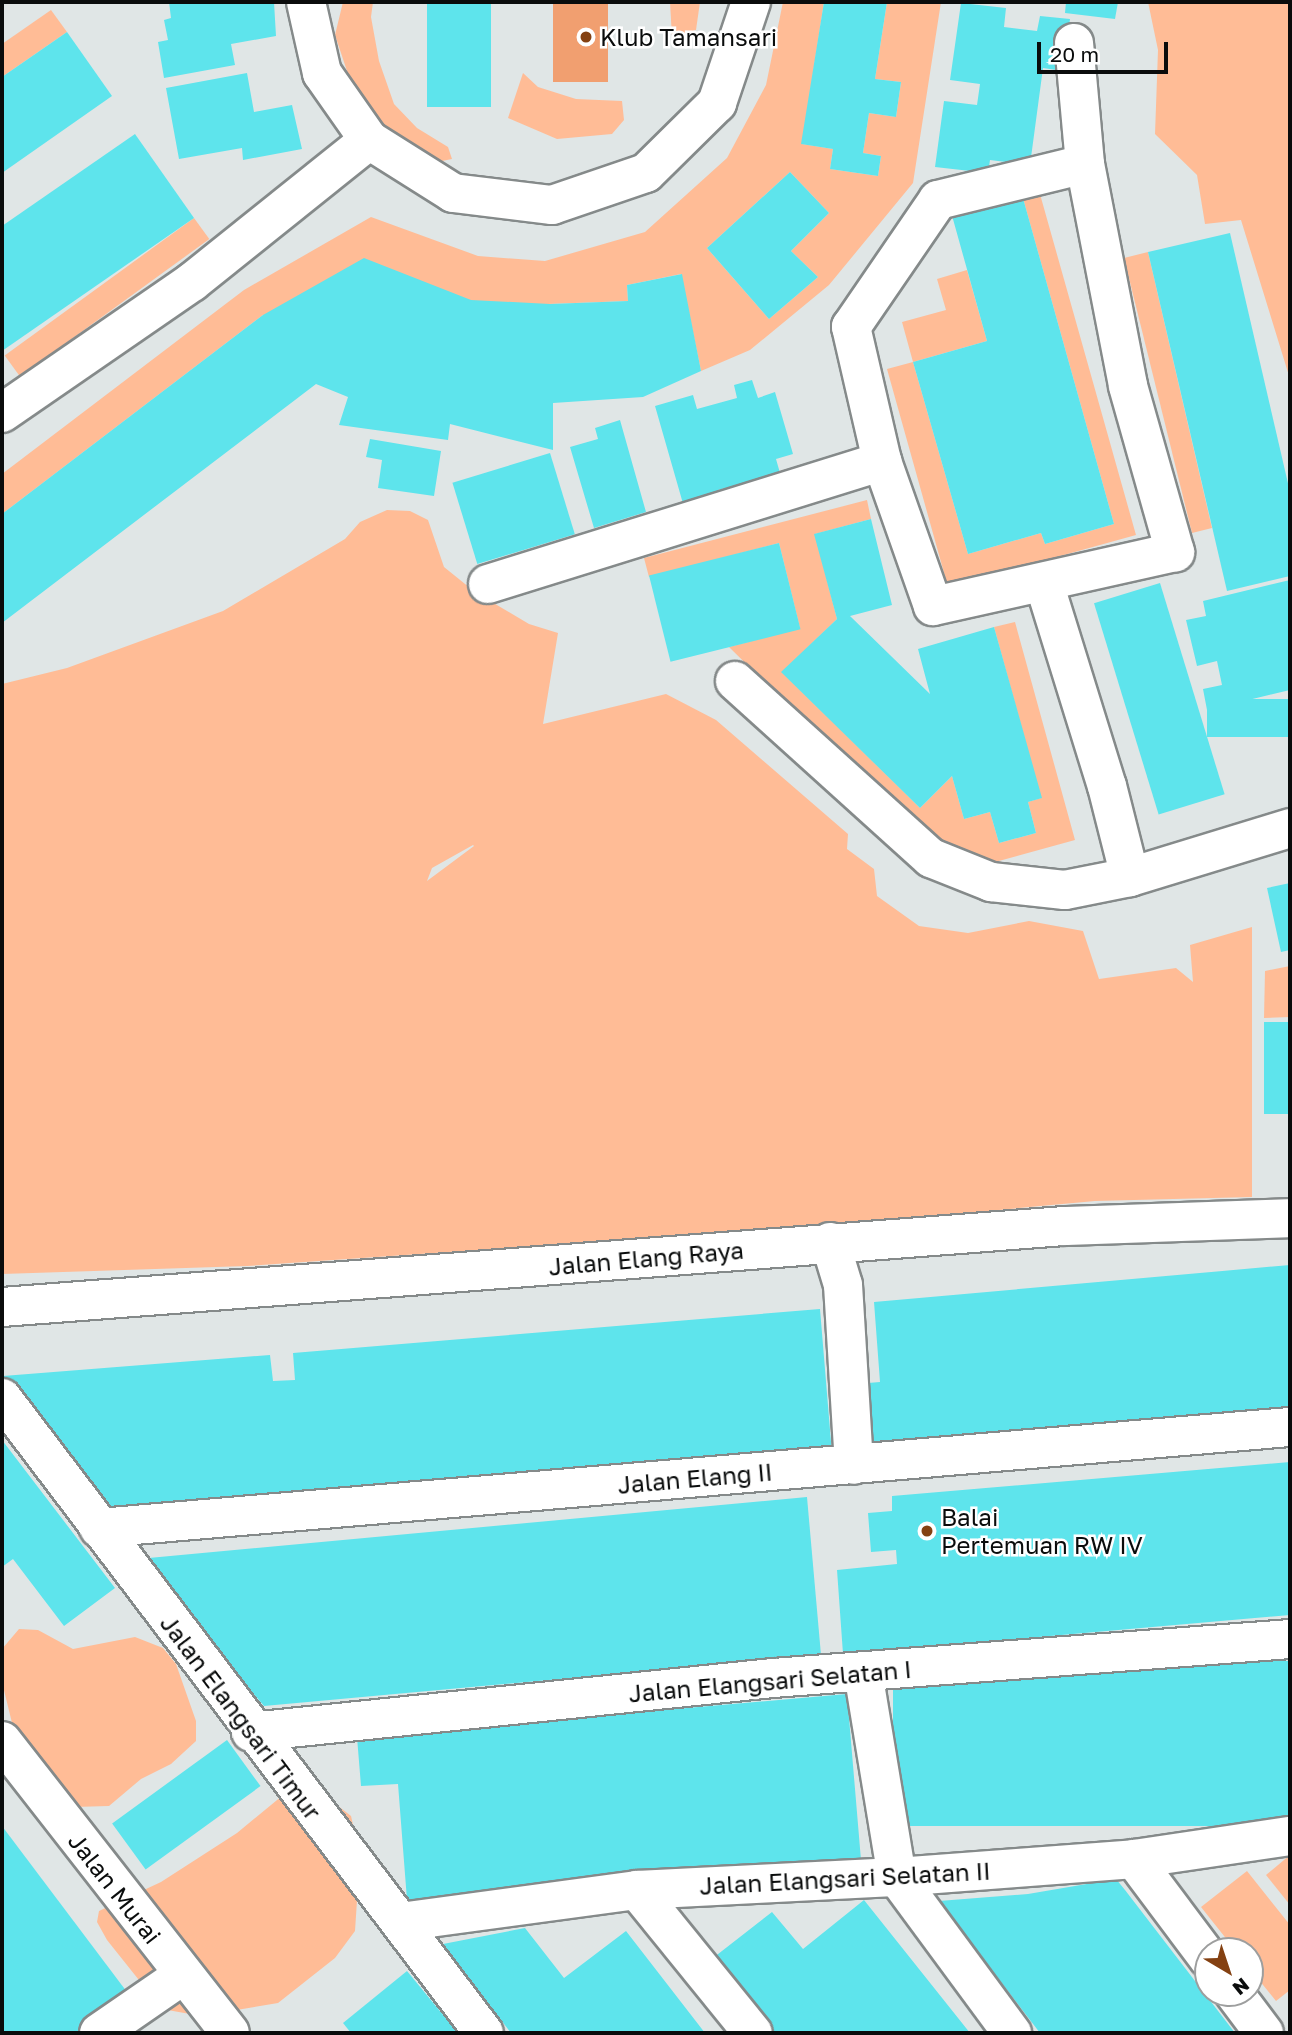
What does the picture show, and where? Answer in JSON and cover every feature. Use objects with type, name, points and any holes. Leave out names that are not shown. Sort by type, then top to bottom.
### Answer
[{"type":"street","points":[[306,2],[323,73],[369,140],[453,193],[552,205],[646,173],[717,103],[751,2]]},
{"type":"street","points":[[1074,43],[1085,164],[1128,386],[1175,552],[933,606],[882,461],[851,327],[939,200],[1085,164]]},
{"type":"street","points":[[2,413],[192,282],[369,140]]},
{"type":"street","points":[[488,584],[882,461]]},
{"type":"street","points":[[1044,583],[1107,786],[1130,877]]},
{"type":"street","points":[[735,681],[931,858],[991,882],[1065,890],[1130,877],[1290,828]]},
{"type":"street","name":"Jalan Elang Raya","points":[[2,1307],[243,1292],[830,1242],[1064,1226],[1290,1218]]},
{"type":"street","points":[[830,1242],[843,1285],[854,1465]]},
{"type":"street","name":"Jalan Elangsari Timur","points":[[2,1398],[251,1732],[484,2033]]},
{"type":"street","name":"Jalan Elang II","points":[[99,1528],[1290,1427]]},
{"type":"street","name":"Jalan Elangsari Selatan I","points":[[251,1732],[863,1672],[1290,1639]]},
{"type":"street","points":[[863,1672],[897,1877],[1012,2033]]},
{"type":"street","name":"Jalan Murai","points":[[2,1741],[230,2033]]},
{"type":"street","name":"Jalan Elangsari Selatan II","points":[[400,1922],[637,1890],[897,1877],[1134,1859],[1290,1836]]},
{"type":"street","points":[[1134,1859],[1194,1939]]},
{"type":"street","points":[[637,1890],[753,2033]]},
{"type":"street","points":[[99,2033],[183,1975]]},
{"type":"street","points":[[1244,2007],[1264,2033]]},
{"type":"shaded area","points":[[343,2],[373,2],[371,17],[379,61],[394,104],[417,128],[448,147],[452,159],[427,164],[360,110],[335,35]]},
{"type":"shaded area","name":"Klub Tamansari","points":[[553,2],[608,2],[608,82],[553,82]]},
{"type":"shaded area","points":[[670,2],[700,2],[696,30],[672,37]]},
{"type":"shaded area","points":[[783,2],[824,2],[802,144],[833,149],[830,169],[878,176],[881,156],[863,153],[869,113],[896,117],[901,82],[875,79],[887,2],[941,2],[913,183],[829,285],[750,350],[701,371],[681,274],[627,285],[628,301],[263,315],[2,514],[2,474],[244,290],[371,217],[478,256],[545,261],[645,232],[727,158],[766,85]],"holes":[[[790,172],[829,213],[791,251],[818,277],[769,319],[707,248]]]},
{"type":"shaded area","points":[[1148,2],[1290,2],[1290,379],[1241,220],[1205,224],[1197,175],[1155,134],[1158,50]]},
{"type":"shaded area","points":[[51,10],[67,32],[2,77],[2,44]]},
{"type":"shaded area","points":[[523,73],[538,87],[576,99],[622,101],[624,120],[612,134],[557,139],[508,118]]},
{"type":"shaded area","points":[[1038,187],[1136,535],[948,587],[887,369],[913,362],[968,554],[1041,533],[1045,544],[1114,524],[1021,191]]},
{"type":"shaded area","points":[[194,218],[209,239],[20,377],[5,356]]},
{"type":"shaded area","points":[[1148,252],[1212,528],[1192,533],[1124,258]]},
{"type":"shaded area","points":[[967,270],[987,341],[913,362],[902,322],[946,310],[937,279]]},
{"type":"shaded area","points":[[867,500],[871,519],[815,534],[837,619],[782,672],[920,808],[952,776],[964,819],[990,812],[999,843],[1036,833],[1028,802],[1041,798],[994,627],[1015,622],[1075,840],[977,867],[907,823],[729,647],[800,628],[779,543],[649,577],[644,558]]},
{"type":"shaded area","points":[[387,510],[410,511],[428,520],[444,567],[475,592],[529,624],[558,633],[543,724],[666,694],[716,720],[848,834],[847,849],[874,869],[877,896],[919,926],[968,933],[1029,921],[1083,931],[1099,979],[1176,968],[1193,982],[1190,945],[1252,927],[1252,1197],[1095,1201],[825,1226],[247,1266],[2,1274],[2,684],[67,668],[223,611],[345,539],[360,522]],"holes":[[[474,846],[427,881],[432,868]]]},
{"type":"shaded area","points":[[1290,966],[1290,1017],[1264,1018],[1265,971]]},
{"type":"shaded area","points":[[19,1629],[38,1630],[73,1649],[135,1637],[163,1648],[176,1664],[196,1721],[196,1741],[171,1764],[141,1779],[109,1806],[74,1807],[19,1743],[12,1723],[2,1682],[2,1649]]},
{"type":"shaded area","points":[[288,1791],[319,1791],[351,1816],[360,1855],[355,1931],[335,1958],[278,2003],[201,2016],[162,2009],[107,1940],[97,1922],[99,1911],[161,1882],[237,1833]]},
{"type":"shaded area","points":[[1290,1855],[1290,1905],[1266,1875]]},
{"type":"shaded area","points":[[1247,1871],[1290,1925],[1290,1990],[1276,2001],[1264,1986],[1264,1937],[1225,1937],[1201,1907]]},
{"type":"building","points":[[169,2],[274,2],[276,36],[231,44],[235,65],[164,78],[158,42],[168,40],[164,20],[171,18]]},
{"type":"building","points":[[427,2],[491,2],[491,107],[427,107]]},
{"type":"building","points":[[824,2],[887,2],[875,79],[901,82],[896,117],[869,113],[863,153],[881,156],[878,176],[830,169],[833,149],[801,144]]},
{"type":"building","points":[[1066,2],[1118,2],[1115,19],[1065,13]]},
{"type":"building","points":[[961,3],[1006,8],[1004,27],[1037,31],[1040,16],[1070,19],[1063,71],[1043,68],[1030,165],[990,160],[988,173],[935,167],[944,101],[977,105],[980,84],[950,80]]},
{"type":"building","points":[[67,32],[112,96],[2,173],[2,77]]},
{"type":"building","points":[[247,73],[254,112],[292,105],[302,149],[243,160],[242,148],[179,159],[166,88]]},
{"type":"building","points":[[135,134],[194,218],[2,351],[2,226]]},
{"type":"building","points":[[790,172],[829,213],[791,251],[818,277],[769,319],[707,248]]},
{"type":"building","points":[[1021,191],[1114,524],[1045,544],[1041,533],[968,554],[913,362],[987,341],[951,212]]},
{"type":"building","points":[[1230,233],[1290,492],[1290,576],[1227,591],[1148,252]]},
{"type":"building","points":[[364,258],[471,300],[550,304],[628,301],[627,285],[682,274],[701,371],[643,397],[553,403],[553,450],[450,424],[448,440],[339,425],[348,397],[316,384],[2,623],[2,514],[263,315]]},
{"type":"building","points":[[752,380],[758,398],[775,392],[793,454],[776,459],[780,473],[718,490],[722,503],[686,514],[655,406],[693,395],[697,409],[737,398],[734,385]]},
{"type":"building","points":[[620,420],[646,512],[594,528],[570,447],[598,439],[595,428]]},
{"type":"building","points":[[370,439],[441,451],[434,496],[378,488],[382,460],[366,457]]},
{"type":"building","points":[[550,453],[575,534],[477,564],[452,483]]},
{"type":"building","points":[[871,519],[892,605],[850,616],[930,694],[918,649],[994,627],[1042,798],[1028,802],[1036,833],[999,843],[990,812],[964,819],[952,776],[920,808],[781,672],[837,619],[814,534]]},
{"type":"building","points":[[779,543],[801,629],[671,662],[649,575]]},
{"type":"building","points":[[1290,580],[1290,690],[1207,710],[1203,689],[1222,685],[1217,661],[1197,666],[1186,620],[1206,616],[1203,601]]},
{"type":"building","points":[[1160,583],[1225,794],[1159,815],[1094,603]]},
{"type":"building","points":[[1207,699],[1290,699],[1290,737],[1207,737]]},
{"type":"building","points":[[1290,883],[1290,950],[1281,952],[1267,888]]},
{"type":"building","points":[[1264,1022],[1290,1022],[1290,1114],[1264,1114]]},
{"type":"building","points":[[1290,1265],[1290,1412],[874,1449],[868,1383],[880,1382],[874,1302]]},
{"type":"building","points":[[820,1309],[832,1454],[106,1515],[3,1376],[270,1355],[273,1381],[295,1380],[293,1353]]},
{"type":"building","points":[[2,1440],[115,1588],[64,1626],[13,1559],[2,1567]]},
{"type":"building","points":[[1290,1462],[1290,1615],[843,1654],[837,1570],[897,1564],[896,1550],[871,1552],[868,1513],[892,1511],[892,1496]]},
{"type":"building","points":[[807,1497],[821,1655],[264,1706],[138,1559]]},
{"type":"building","points":[[893,1661],[1290,1661],[1290,1826],[893,1826]]},
{"type":"building","points":[[847,1694],[861,1860],[407,1900],[398,1784],[361,1786],[357,1737]]},
{"type":"building","points":[[227,1740],[261,1786],[146,1870],[112,1823]]},
{"type":"building","points":[[2,1826],[130,1996],[80,2033],[2,2033]]},
{"type":"building","points":[[1116,1879],[1194,1980],[1194,2007],[1215,2007],[1235,2033],[1040,2033],[939,1901],[1028,1894]]},
{"type":"building","points":[[864,1900],[970,2033],[772,2033],[713,1958],[772,1912],[803,1949]]},
{"type":"building","points":[[525,1928],[564,1978],[626,1931],[705,2033],[511,2033],[443,1944]]},
{"type":"building","points":[[407,1971],[458,2033],[351,2033],[343,2023]]},
{"type":"place","name":"Klub Tamansari","points":[[586,37]]},
{"type":"place","name":"Balai Pertemuan RW IV","points":[[927,1531]]}]
